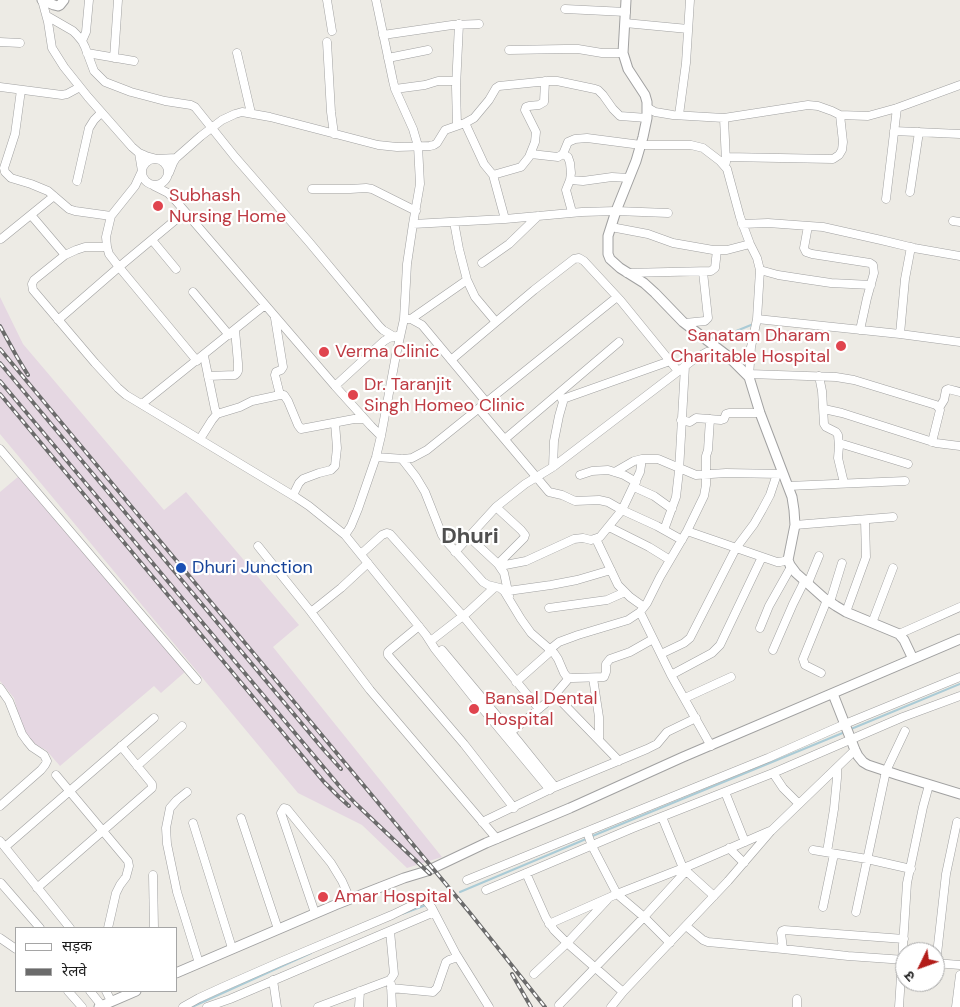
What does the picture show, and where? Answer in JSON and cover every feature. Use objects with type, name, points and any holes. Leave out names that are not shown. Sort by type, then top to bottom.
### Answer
[{"type":"street","points":[[42,0],[58,6],[64,0]]},
{"type":"street","points":[[42,0],[47,16],[52,48],[64,67],[126,141],[139,153],[164,162],[168,169],[168,193]]},
{"type":"street","points":[[82,41],[86,32],[89,0]]},
{"type":"street","points":[[114,58],[118,0]]},
{"type":"street","points":[[327,0],[332,31]]},
{"type":"street","points":[[376,0],[395,89],[413,129],[418,146],[420,184],[406,272],[408,319]]},
{"type":"street","points":[[626,0],[623,53],[628,68],[645,95],[648,113],[641,145],[608,236],[608,254],[610,259],[615,265],[644,283],[685,323],[749,376],[819,376],[854,380],[936,405],[939,408]]},
{"type":"street","points":[[679,115],[690,0]]},
{"type":"street","points":[[565,9],[626,12]]},
{"type":"street","points":[[47,16],[73,31],[82,41],[94,71],[105,82],[131,92],[192,105],[379,326],[386,332],[396,336]]},
{"type":"street","points":[[625,23],[688,29]]},
{"type":"street","points":[[383,35],[459,24],[479,24]]},
{"type":"street","points":[[457,125],[456,81],[459,24]]},
{"type":"street","points":[[0,42],[20,43]]},
{"type":"street","points":[[327,42],[334,134]]},
{"type":"street","points":[[508,50],[565,49],[623,53]]},
{"type":"street","points":[[388,58],[428,50]]},
{"type":"street","points":[[87,52],[134,61]]},
{"type":"street","points":[[237,53],[252,113]]},
{"type":"street","points":[[395,89],[425,85],[438,81],[456,81]]},
{"type":"street","points":[[493,175],[521,168],[531,154],[536,132],[525,109],[544,102],[545,81]]},
{"type":"street","points":[[135,186],[162,184],[176,158],[222,120],[242,112],[278,118],[368,143],[388,146],[418,146],[434,145],[445,130],[474,118],[499,86],[558,81],[598,90],[620,116],[656,112],[724,118],[808,105],[832,110],[840,115],[868,116],[897,108],[960,85]]},
{"type":"street","points":[[0,87],[62,95],[80,87]]},
{"type":"street","points":[[21,90],[15,134],[4,168],[5,172],[11,178],[48,191],[69,209],[111,216]]},
{"type":"street","points":[[886,199],[897,108]]},
{"type":"street","points":[[77,181],[89,128],[101,113]]},
{"type":"street","points":[[726,157],[833,160],[842,150],[840,115]]},
{"type":"street","points":[[724,118],[726,169],[742,224],[757,258],[760,270],[749,376],[780,474],[788,486],[792,497],[794,510],[795,525],[790,564],[760,628]]},
{"type":"street","points":[[465,123],[484,164],[493,175],[505,219]]},
{"type":"street","points":[[894,131],[960,134]]},
{"type":"street","points":[[910,192],[918,132]]},
{"type":"street","points":[[531,154],[558,158],[563,154],[568,142],[580,138],[641,145],[685,144],[696,146],[712,154],[726,169]]},
{"type":"street","points":[[139,153],[144,179],[168,193],[335,386],[381,436]]},
{"type":"street","points":[[563,154],[570,160],[571,173],[566,190],[572,212]]},
{"type":"street","points":[[176,158],[148,161],[143,167],[135,186],[111,216],[106,237],[107,247],[109,254],[119,267],[201,358],[208,376],[217,414]]},
{"type":"street","points":[[570,180],[583,181],[612,177],[629,178]]},
{"type":"street","points":[[312,189],[372,188],[416,211]]},
{"type":"street","points":[[2,239],[54,196]]},
{"type":"street","points":[[58,320],[185,212]]},
{"type":"street","points":[[413,224],[505,219],[572,212],[668,213]]},
{"type":"street","points":[[31,215],[65,255]]},
{"type":"street","points":[[482,264],[509,244],[538,216]]},
{"type":"street","points":[[454,222],[467,280],[481,305],[496,322]]},
{"type":"street","points":[[742,224],[768,223],[824,227],[960,256]]},
{"type":"street","points":[[808,226],[804,248],[806,252],[870,263],[874,268],[860,330]]},
{"type":"street","points":[[611,227],[648,234],[673,243],[717,250],[727,250],[750,244]]},
{"type":"street","points":[[152,240],[176,268]]},
{"type":"street","points":[[107,247],[85,247],[65,255],[34,280],[32,287],[37,296],[95,363],[126,395],[293,495],[345,535],[429,638],[435,649],[467,690],[552,789]]},
{"type":"street","points":[[900,334],[905,279],[911,247]]},
{"type":"street","points":[[628,273],[711,271],[715,268],[717,250]]},
{"type":"street","points":[[451,360],[577,258],[584,261],[617,297],[670,361],[681,368]]},
{"type":"street","points":[[760,270],[778,275],[831,283],[871,285]]},
{"type":"street","points":[[685,323],[705,321],[708,318],[703,272]]},
{"type":"street","points":[[345,535],[358,509],[376,457],[381,436],[396,336],[408,319],[467,280]]},
{"type":"street","points":[[193,292],[232,332],[238,363],[238,371],[235,375],[208,376]]},
{"type":"street","points":[[376,457],[412,458],[427,450],[617,297]]},
{"type":"street","points":[[142,404],[265,305]]},
{"type":"street","points":[[274,316],[283,367],[275,375],[280,394]]},
{"type":"street","points":[[408,319],[422,325],[487,403]]},
{"type":"street","points":[[756,319],[960,342]]},
{"type":"street","points":[[335,386],[374,350],[389,338],[396,336]]},
{"type":"street","points":[[505,438],[560,396],[619,342]]},
{"type":"street","points":[[456,552],[496,507],[537,476],[553,467],[681,368],[700,355],[718,350]]},
{"type":"street","points":[[560,396],[670,361]]},
{"type":"street","points":[[664,530],[676,497],[681,420],[681,368]]},
{"type":"street","points":[[819,376],[824,409],[824,424],[836,432],[839,443],[838,458],[844,483]]},
{"type":"street","points":[[932,442],[939,408],[944,400],[946,390],[960,392]]},
{"type":"street","points":[[200,439],[217,414],[252,401],[280,394],[284,395],[288,401],[300,428],[311,428],[354,419],[364,419]]},
{"type":"street","points":[[553,467],[557,420],[563,404],[560,396]]},
{"type":"street","points":[[479,409],[546,489],[552,493],[562,495],[575,502],[605,500],[682,540]]},
{"type":"street","points":[[824,409],[943,445],[960,446]]},
{"type":"street","points":[[681,420],[690,422],[696,418],[723,420],[726,414],[729,413],[760,413]]},
{"type":"street","points":[[516,682],[559,642],[578,634],[628,620],[642,609],[687,532],[704,496],[710,419]]},
{"type":"street","points":[[293,495],[303,479],[331,470],[335,466],[335,423]]},
{"type":"street","points":[[839,443],[908,464]]},
{"type":"street","points":[[0,449],[197,680]]},
{"type":"street","points":[[402,459],[420,484],[446,541],[483,582],[504,591],[508,595]]},
{"type":"street","points":[[499,565],[526,561],[574,539],[583,538],[591,540],[602,535],[622,510],[640,472],[642,459]]},
{"type":"street","points":[[615,472],[634,460],[658,459],[696,475],[726,473],[780,474]]},
{"type":"street","points":[[580,475],[600,470],[615,472],[672,509]]},
{"type":"street","points":[[661,654],[690,638],[736,548],[754,524],[780,474]]},
{"type":"street","points":[[788,486],[905,481]]},
{"type":"street","points":[[496,507],[525,535],[499,565]]},
{"type":"street","points":[[795,525],[893,518]]},
{"type":"street","points":[[846,612],[866,557],[865,520]]},
{"type":"street","points":[[608,528],[649,546],[670,560]]},
{"type":"street","points":[[687,532],[762,557],[790,564],[806,582],[846,612],[899,634],[913,659]]},
{"type":"street","points":[[361,554],[382,535],[390,534],[463,616],[538,709]]},
{"type":"street","points":[[469,537],[499,565],[504,573],[508,595],[520,619],[531,633],[558,659],[566,676],[569,678],[604,676],[606,675],[606,664],[610,659],[630,652],[654,639]]},
{"type":"street","points":[[596,539],[618,584],[642,609],[661,654],[711,746]]},
{"type":"street","points":[[258,546],[370,690],[497,839]]},
{"type":"street","points":[[773,650],[793,604],[819,556]]},
{"type":"street","points":[[672,675],[712,653],[720,645],[762,557]]},
{"type":"street","points":[[311,612],[368,563]]},
{"type":"street","points":[[821,673],[805,665],[803,659],[829,601],[842,563]]},
{"type":"street","points":[[872,623],[893,568]]},
{"type":"street","points":[[508,595],[577,580],[611,570]]},
{"type":"street","points":[[429,638],[463,616],[495,587]]},
{"type":"street","points":[[550,608],[607,600],[625,592]]},
{"type":"street","points":[[899,634],[960,607]]},
{"type":"street","points":[[419,626],[390,650],[388,655],[464,744],[514,808]]},
{"type":"street","points":[[429,638],[439,646],[511,732],[552,789]]},
{"type":"street","points":[[178,972],[315,913],[404,878],[427,871],[649,772],[960,639]]},
{"type":"street","points":[[685,698],[731,677]]},
{"type":"street","points":[[467,880],[589,838],[662,817],[773,773],[848,731],[960,677]]},
{"type":"street","points":[[511,732],[555,695],[569,678]]},
{"type":"street","points":[[593,678],[599,717],[599,740]]},
{"type":"street","points":[[0,688],[9,701],[22,734],[32,747],[44,755],[47,761],[41,770],[0,806]]},
{"type":"street","points":[[833,694],[855,750],[863,762],[886,771],[960,792]]},
{"type":"street","points":[[555,695],[619,761]]},
{"type":"street","points":[[486,890],[526,873],[589,838],[768,758],[848,731],[904,717],[960,696]]},
{"type":"street","points":[[69,927],[3,844],[70,791],[154,718]]},
{"type":"street","points":[[482,822],[552,789],[647,750],[657,744],[667,732],[696,718]]},
{"type":"street","points":[[137,766],[182,726]]},
{"type":"street","points":[[856,912],[886,771],[906,731]]},
{"type":"street","points":[[38,888],[152,788],[152,784],[122,746]]},
{"type":"street","points":[[611,1007],[772,831],[855,750]]},
{"type":"street","points":[[822,907],[830,853],[837,768]]},
{"type":"street","points":[[773,773],[783,788],[799,804]]},
{"type":"street","points":[[56,775],[128,861],[129,866],[126,877],[116,893],[108,927]]},
{"type":"street","points":[[783,949],[781,933],[784,930],[904,939],[907,883],[930,784]]},
{"type":"street","points":[[187,792],[170,808],[166,828],[167,844],[177,892],[199,963]]},
{"type":"street","points":[[725,792],[745,842]]},
{"type":"street","points":[[315,913],[281,813],[284,808],[287,809],[331,863],[350,899]]},
{"type":"street","points":[[662,817],[684,869],[714,896]]},
{"type":"street","points":[[241,818],[278,929]]},
{"type":"street","points":[[938,942],[946,874],[957,822]]},
{"type":"street","points":[[193,823],[232,948]]},
{"type":"street","points":[[549,924],[613,895],[684,869],[772,831]]},
{"type":"street","points":[[589,838],[613,895],[644,917],[670,942]]},
{"type":"street","points":[[729,848],[744,863]]},
{"type":"street","points":[[814,850],[910,868]]},
{"type":"street","points":[[559,1004],[644,917],[684,869]]},
{"type":"street","points":[[526,873],[549,924],[567,943],[623,992]]},
{"type":"street","points":[[153,875],[154,927]]},
{"type":"street","points":[[1,883],[39,927]]},
{"type":"street","points":[[534,974],[613,895]]},
{"type":"street","points":[[183,1007],[280,962],[392,915],[423,899],[427,900],[458,957],[489,1007]]},
{"type":"street","points":[[207,1007],[390,931],[433,910]]},
{"type":"street","points":[[686,926],[708,942],[895,959]]},
{"type":"street","points":[[390,931],[394,974],[391,984],[392,1007]]},
{"type":"street","points":[[0,938],[15,948]]},
{"type":"street","points":[[318,1007],[360,991],[391,984],[433,992],[438,988],[446,962],[458,957]]},
{"type":"street","points":[[945,964],[960,965]]},
{"type":"street","points":[[956,1007],[960,975]]},
{"type":"street","points":[[273,980],[277,1007]]},
{"type":"street","points":[[359,1007],[360,991]]},
{"type":"street","points":[[69,992],[82,1007]]},
{"type":"street","points":[[91,992],[100,1006],[134,992]]},
{"type":"street","points":[[106,992],[111,1001]]},
{"type":"street","points":[[899,1007],[901,992]]},
{"type":"shaded area","name":"Dhuri Junction","points":[[0,297],[23,344],[164,510],[186,492],[299,625],[273,647],[442,857],[407,868],[362,825],[298,793],[0,434]]},
{"type":"shaded area","points":[[19,476],[186,671],[161,693],[154,686],[60,766],[46,750],[36,745],[26,733],[14,698],[0,681],[0,492]]},
{"type":"waterway","points":[[714,340],[751,325]]},
{"type":"waterway","points":[[851,729],[960,684]]},
{"type":"waterway","points":[[590,837],[845,732]]},
{"type":"waterway","points":[[460,892],[586,839]]},
{"type":"waterway","points":[[430,903],[439,900]]},
{"type":"waterway","points":[[402,914],[426,905]]},
{"type":"waterway","points":[[192,1007],[311,953]]},
{"type":"railway","points":[[0,326],[28,375]]},
{"type":"railway","points":[[0,349],[470,913],[545,1007]]},
{"type":"railway","points":[[0,363],[341,769]]},
{"type":"railway","points":[[0,381],[341,788],[430,874]]},
{"type":"railway","points":[[0,394],[324,782],[349,806]]},
{"type":"railway","points":[[512,974],[531,1007]]},
{"type":"place","name":"Subhash Nursing Home","points":[[158,206]]},
{"type":"place","name":"Sanatam Dharam Charitable Hospital","points":[[841,346]]},
{"type":"place","name":"Verma Clinic","points":[[324,352]]},
{"type":"place","name":"Dr. Taranjit Singh Homeo Clinic","points":[[353,395]]},
{"type":"place","name":"Dhuri Junction","points":[[181,568]]},
{"type":"place","name":"Bansal Dental Hospital","points":[[474,709]]},
{"type":"place","name":"Amar Hospital","points":[[323,897]]},
{"type":"district","name":"Dhuri","points":[[470,537]]}]
